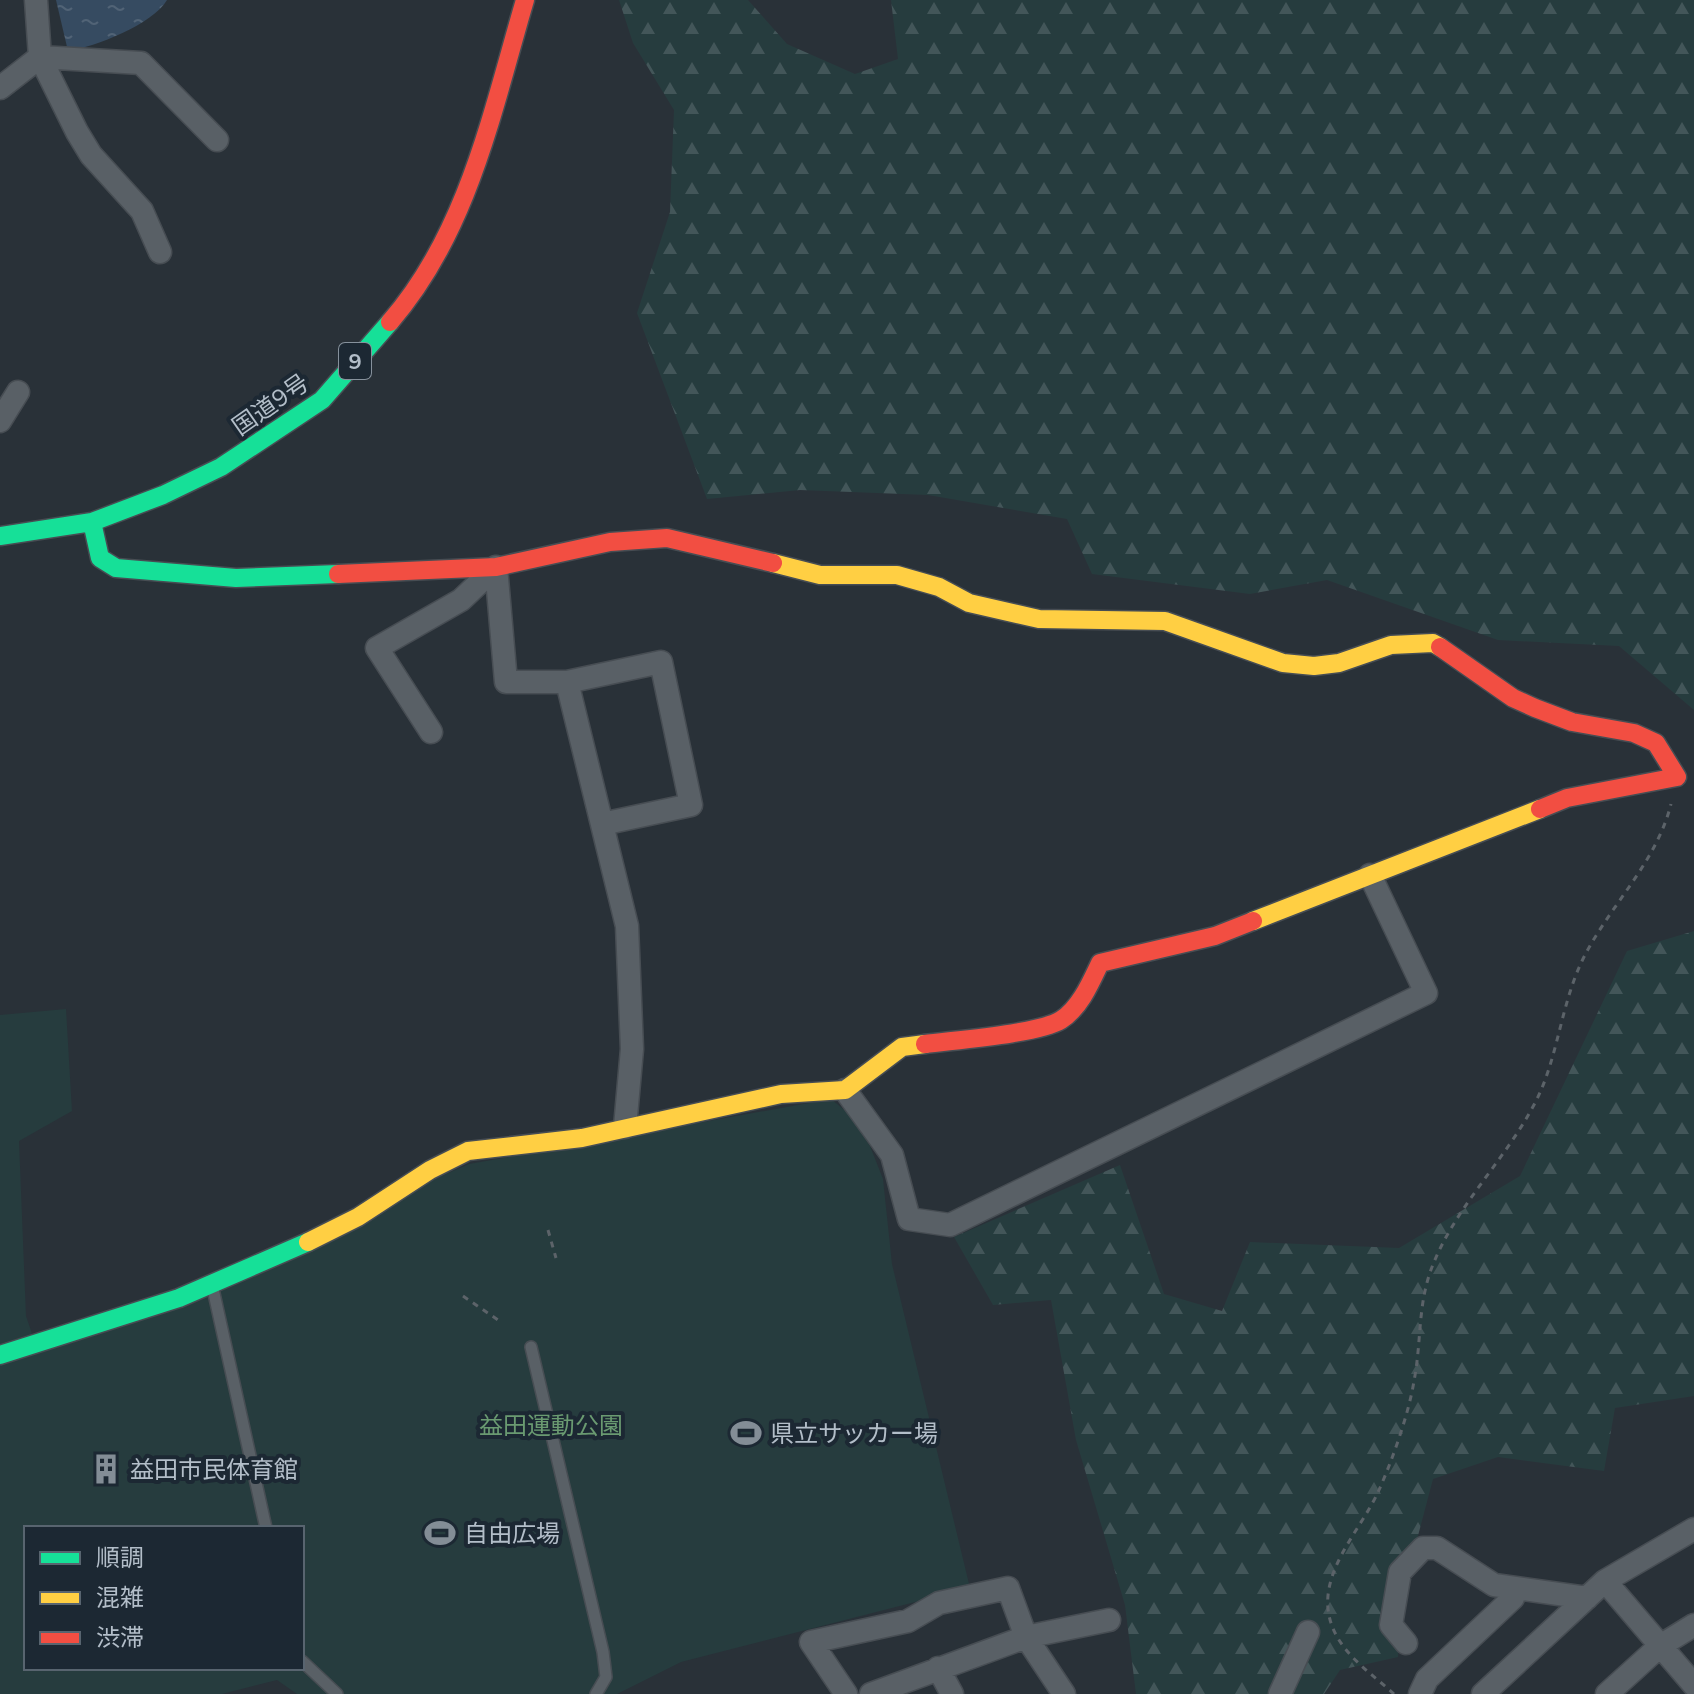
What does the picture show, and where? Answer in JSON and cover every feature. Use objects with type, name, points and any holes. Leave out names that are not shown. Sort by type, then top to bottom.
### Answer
[{"type":"main road","name":"国道9号","points":[[0,536],[92,522],[163,495],[221,467],[322,400],[417,291],[466,198],[525,0]]},
{"type":"main road","points":[[0,1355],[212,1285],[358,1217],[430,1170],[468,1151],[582,1138],[781,1094],[845,1090],[902,1047],[1007,1034],[1061,1020],[1085,993],[1100,963],[1215,936],[1567,798],[1677,777],[1656,743],[1634,733],[1572,722],[1535,708],[1513,698],[1463,660],[1433,643],[1391,645],[1339,663],[1314,666],[1283,663],[1165,621],[1039,619],[969,603],[939,587],[897,575],[820,575],[667,538],[610,542],[496,567],[236,578],[116,568],[100,558],[92,522]]},
{"type":"street","points":[[36,0],[40,57],[91,155],[142,211],[160,252]]},
{"type":"street","points":[[0,88],[40,57],[141,63],[217,140]]},
{"type":"street","points":[[0,421],[18,392]]},
{"type":"street","points":[[496,567],[506,682],[567,682],[661,662],[691,805],[602,824]]},
{"type":"street","points":[[431,732],[377,648],[461,600],[496,567]]},
{"type":"street","points":[[567,682],[627,926],[632,1049],[625,1127]]},
{"type":"street","points":[[845,1090],[892,1155],[909,1219],[950,1225],[1426,993],[1370,875]]},
{"type":"street","points":[[1483,1694],[1605,1581],[1694,1529]]},
{"type":"street","points":[[1406,1643],[1391,1625],[1400,1572],[1423,1548],[1437,1548],[1494,1585],[1587,1598]]},
{"type":"street","points":[[1605,1581],[1694,1685]]},
{"type":"street","points":[[846,1694],[811,1642],[908,1621],[939,1603],[1008,1588],[1026,1637],[1064,1694]]},
{"type":"street","points":[[1420,1694],[1427,1679],[1513,1598]]},
{"type":"street","points":[[871,1694],[1026,1637],[1109,1620]]},
{"type":"street","points":[[1607,1694],[1660,1646],[1694,1625]]},
{"type":"street","points":[[1280,1694],[1308,1632]]},
{"type":"street","points":[[938,1668],[952,1694]]},
{"type":"lane","points":[[212,1285],[266,1526]]},
{"type":"lane","points":[[531,1347],[603,1652],[606,1677],[596,1694]]},
{"type":"lane","points":[[304,1663],[337,1694]]},
{"type":"path","points":[[1394,1694],[1344,1650],[1330,1622],[1328,1590],[1335,1568],[1379,1490],[1414,1382],[1421,1297],[1434,1263],[1449,1229],[1518,1133],[1537,1099],[1582,961],[1653,849],[1669,813],[1677,777]]},
{"type":"path","points":[[548,1230],[556,1258]]},
{"type":"path","points":[[463,1296],[498,1320]]},
{"type":"green space","points":[[619,0],[748,0],[787,44],[855,74],[898,59],[891,0],[1694,0],[1694,710],[1619,646],[1498,640],[1327,580],[1250,594],[1092,574],[1067,519],[928,495],[800,490],[707,499],[637,313],[670,212],[674,110],[633,43]]},
{"type":"green space","points":[[1694,931],[1694,1396],[1615,1408],[1604,1471],[1498,1457],[1433,1479],[1401,1600],[1398,1657],[1340,1670],[1324,1694],[1136,1694],[1125,1605],[1076,1440],[1051,1300],[993,1305],[954,1237],[1120,1165],[1164,1294],[1222,1311],[1250,1242],[1399,1248],[1520,1176],[1627,951]]},
{"type":"green space","name":"益田運動公園","points":[[66,1009],[72,1111],[19,1141],[26,1316],[38,1351],[469,1164],[831,1099],[848,1113],[870,1146],[883,1179],[892,1264],[970,1588],[681,1662],[617,1694],[297,1694],[277,1680],[222,1694],[0,1694],[0,1015]]},
{"type":"water","points":[[56,0],[167,0],[137,26],[93,45],[68,51]]},
{"type":"traffic: fast","points":[[0,536],[92,522],[163,495],[221,467],[322,400],[390,322]]},
{"type":"traffic: fast","points":[[92,522],[100,558],[116,568],[236,578],[338,574]]},
{"type":"traffic: fast","points":[[0,1355],[179,1298],[308,1242]]},
{"type":"traffic: slow","points":[[773,563],[820,575],[897,575],[939,587],[969,603],[1039,619],[1165,621],[1283,663],[1314,666],[1339,663],[1391,645],[1433,643],[1440,647]]},
{"type":"traffic: slow","points":[[1253,921],[1540,809]]},
{"type":"traffic: slow","points":[[308,1242],[358,1217],[430,1170],[468,1151],[582,1138],[781,1094],[845,1090],[902,1047],[925,1044]]},
{"type":"traffic: jam","points":[[390,322],[417,287],[458,210],[488,127],[525,0]]},
{"type":"traffic: jam","points":[[338,574],[496,567],[610,542],[667,538],[773,563]]},
{"type":"traffic: jam","points":[[1440,647],[1513,698],[1535,708],[1572,722],[1634,733],[1656,743],[1677,777],[1567,798],[1540,809]]},
{"type":"traffic: jam","points":[[925,1044],[1016,1033],[1050,1025],[1074,1009],[1100,963],[1215,936],[1253,921]]},
{"type":"place","name":"県立サッカー場","points":[[746,1433]]},
{"type":"place","name":"益田市民体育館","points":[[106,1469]]},
{"type":"place","name":"自由広場","points":[[440,1533]]}]
